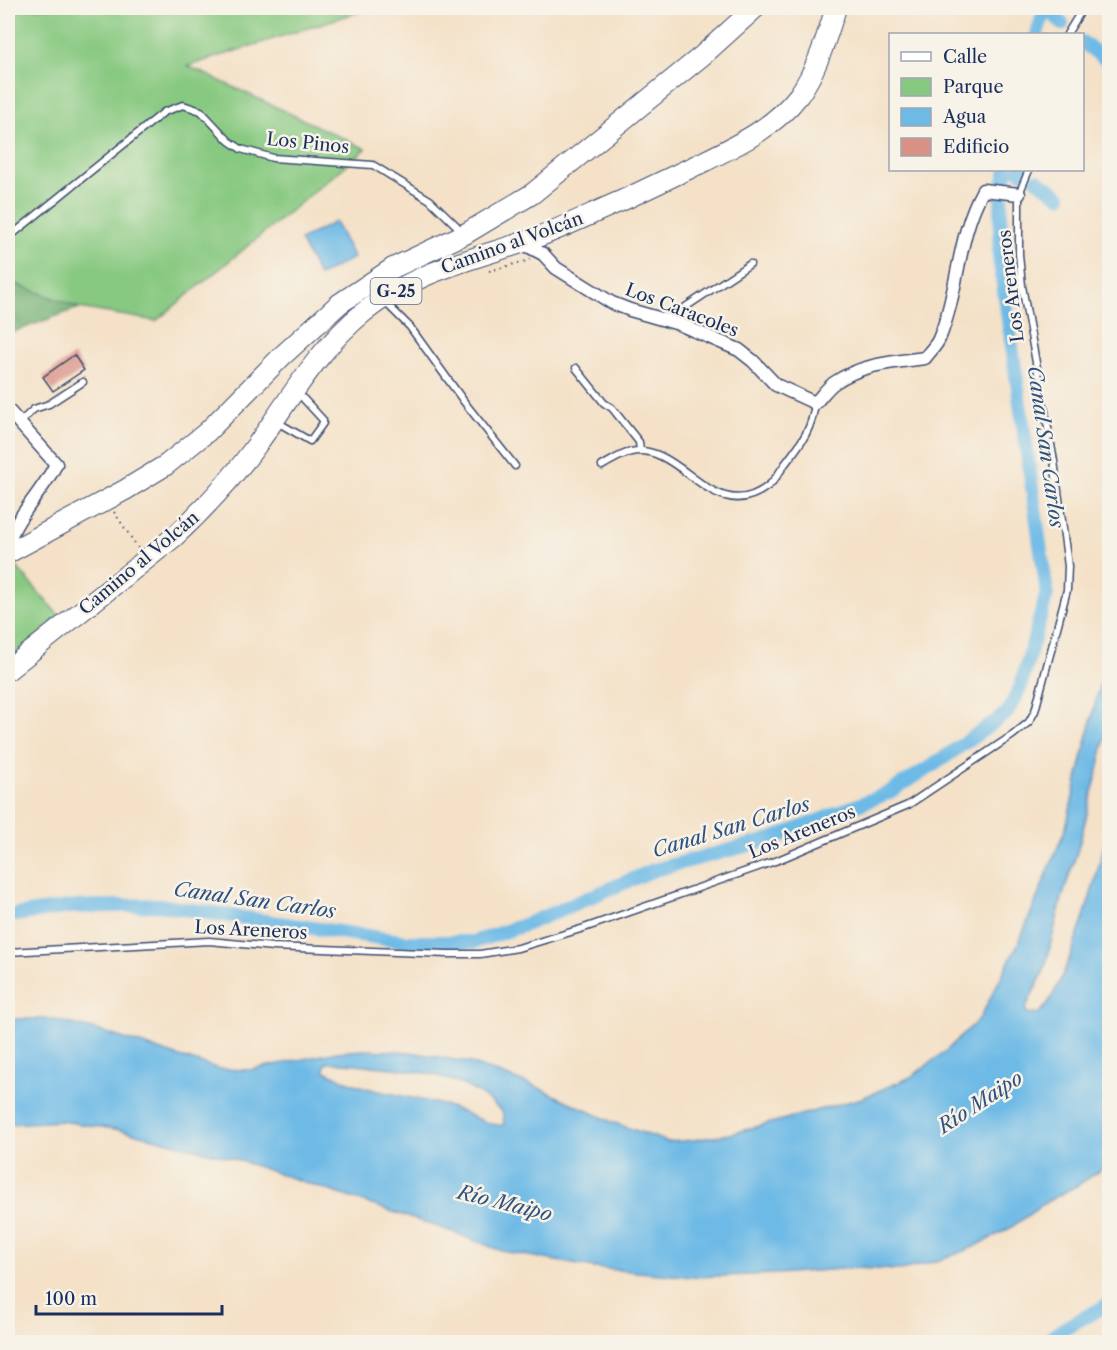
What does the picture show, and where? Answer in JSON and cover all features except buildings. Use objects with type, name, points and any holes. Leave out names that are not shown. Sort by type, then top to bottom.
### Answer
[{"type":"main road","name":"Camino al Volcán","points":[[8,553],[151,474],[194,444],[325,316],[355,292],[400,264],[465,234],[515,206],[548,182],[703,55],[755,8]]},
{"type":"main road","name":"Camino al Volcán","points":[[8,670],[181,531],[217,495],[333,341],[364,313],[402,287],[443,267],[522,243],[643,191],[762,131],[786,109],[808,80],[824,47],[836,8]]},
{"type":"street","points":[[815,403],[832,384],[848,375],[875,365],[925,358],[938,341],[958,272],[965,235],[983,190],[1018,194]]},
{"type":"street","name":"Los Caracoles","points":[[522,243],[543,254],[556,268],[612,303],[665,320],[739,350],[776,385],[815,403]]},
{"type":"street","points":[[8,410],[56,464],[50,477],[19,521],[8,544]]},
{"type":"lane","points":[[1068,33],[1083,8]]},
{"type":"lane","name":"Los Pinos","points":[[8,238],[164,112],[183,105],[201,111],[229,141],[241,149],[273,158],[373,165],[430,200],[465,234]]},
{"type":"lane","name":"Los Areneros","points":[[8,952],[209,941],[273,947],[447,954],[480,954],[518,948],[584,928],[778,860],[908,805],[1013,735],[1029,722],[1035,711],[1066,590],[1068,566],[1054,461],[1022,286],[1018,194],[1029,171]]},
{"type":"lane","points":[[665,320],[750,264]]},
{"type":"lane","points":[[382,299],[410,327],[465,403],[515,466]]},
{"type":"lane","points":[[576,368],[639,442],[640,451]]},
{"type":"lane","points":[[19,424],[34,409],[49,404],[83,382]]},
{"type":"lane","points":[[274,420],[306,441],[310,441],[323,423],[323,420],[300,395],[297,387]]},
{"type":"lane","points":[[602,466],[630,452],[640,451],[660,456],[721,497],[750,496],[769,486],[809,432],[815,403]]},
{"type":"path","points":[[486,272],[529,261],[543,254]]},
{"type":"path","points":[[106,500],[146,560]]},
{"type":"green space","points":[[8,8],[371,8],[188,66],[366,149],[156,321],[79,308],[8,281]]},
{"type":"green space","points":[[8,281],[79,308],[8,334]]},
{"type":"green space","points":[[15,565],[60,617],[8,660],[8,569]]},
{"type":"water","points":[[335,222],[354,258],[319,276],[300,240]]},
{"type":"water","name":"Río Maipo","points":[[1109,668],[1109,720],[1099,766],[1044,971],[1025,1009],[1028,1014],[1039,1012],[1051,998],[1061,977],[1092,891],[1109,821],[1109,1164],[1078,1185],[1048,1201],[1010,1228],[976,1246],[941,1260],[901,1270],[854,1268],[693,1277],[595,1268],[502,1251],[447,1230],[232,1158],[121,1130],[61,1121],[8,1124],[8,1019],[51,1019],[97,1030],[220,1069],[250,1070],[337,1052],[364,1050],[411,1052],[434,1056],[470,1063],[537,1087],[612,1122],[668,1142],[730,1134],[862,1098],[911,1077],[947,1050],[980,1018],[1020,940],[1066,827],[1099,687]],"holes":[[[326,1063],[408,1070],[459,1083],[490,1101],[503,1113],[504,1125],[482,1121],[443,1105],[354,1084],[324,1070]]]},
{"type":"waterway","name":"Canal San Carlos","points":[[1037,33],[1045,8]]},
{"type":"waterway","points":[[1049,8],[1062,24]]},
{"type":"waterway","points":[[1084,43],[1108,61]]},
{"type":"waterway","name":"Canal San Carlos","points":[[8,916],[70,907],[158,905],[407,942],[474,942],[527,924],[654,870],[772,839],[888,793],[935,764],[1007,713],[1020,688],[1047,593],[999,256],[1002,189],[1007,171]]},
{"type":"waterway","points":[[1037,180],[1060,196]]},
{"type":"waterway","points":[[1046,1342],[1061,1330],[1110,1303]]}]
